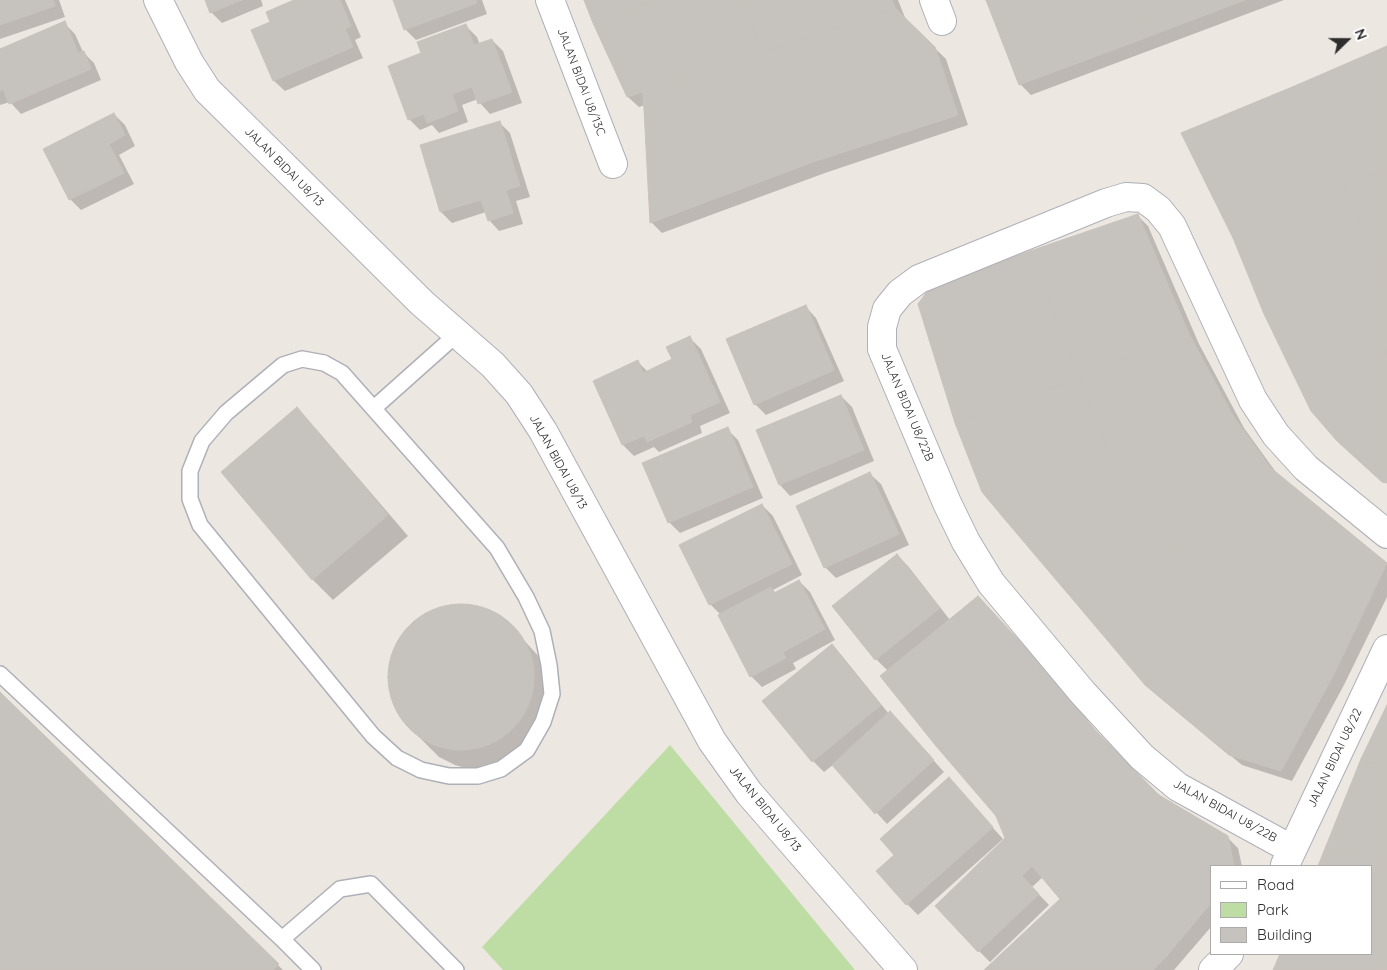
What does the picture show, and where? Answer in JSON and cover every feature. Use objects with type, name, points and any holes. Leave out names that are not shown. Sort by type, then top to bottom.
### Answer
[{"type":"street","name":"JALAN BIDAI U8/13","points":[[158,0],[188,62],[207,90],[422,303],[493,365],[519,394],[538,424],[717,748],[749,793],[903,970]]},
{"type":"street","name":"JALAN BIDAI U8/13C","points":[[550,0],[613,164]]},
{"type":"street","name":"JALAN BIDAI U8/22B","points":[[1288,857],[1178,787],[1142,757],[1083,692],[991,583],[966,542],[947,503],[882,349],[882,327],[887,309],[900,293],[919,279],[1106,203],[1126,197],[1143,198],[1158,209],[1172,226],[1253,400],[1276,435],[1306,468],[1387,534]]},
{"type":"street","name":"JALAN BIDAI U8/22","points":[[1288,857],[1387,650]]},
{"type":"street","points":[[1213,970],[1228,955]]},
{"type":"lane","points":[[374,408],[457,334]]},
{"type":"lane","points":[[302,359],[324,363],[342,373],[374,408],[497,548],[526,596],[542,632],[552,694],[543,722],[527,750],[501,769],[478,776],[449,776],[421,770],[397,758],[373,736],[200,525],[190,499],[190,472],[202,441],[226,413],[283,365],[302,359]]},
{"type":"lane","points":[[0,674],[282,939],[304,967]]},
{"type":"lane","points":[[282,939],[340,889],[371,884],[456,970]]},
{"type":"green space","points":[[670,745],[855,970],[503,970],[482,947]]},
{"type":"building","points":[[0,0],[53,0],[55,6],[0,25]]},
{"type":"building","points":[[205,0],[242,0],[210,13]]},
{"type":"building","points":[[294,0],[340,0],[351,26],[345,29],[353,47],[273,81],[251,30],[270,22],[266,12]]},
{"type":"building","points":[[393,0],[476,0],[477,3],[404,30]]},
{"type":"building","points":[[584,0],[656,0],[593,23]]},
{"type":"building","points":[[656,0],[741,0],[764,53],[627,97],[593,23]]},
{"type":"building","points":[[741,0],[892,0],[895,8],[764,53]]},
{"type":"building","points":[[986,0],[1130,0],[1145,38],[1019,85]]},
{"type":"building","points":[[1130,0],[1245,0],[1145,38]]},
{"type":"building","points":[[895,8],[935,47],[958,115],[813,162],[764,53]]},
{"type":"building","points":[[65,21],[78,53],[84,51],[91,69],[9,104],[3,89],[0,91],[0,49]]},
{"type":"building","points":[[466,24],[474,45],[492,39],[512,92],[478,104],[472,87],[452,94],[458,111],[427,123],[424,114],[408,120],[388,66],[421,53],[417,42]]},
{"type":"building","points":[[1387,46],[1387,168],[1344,187],[1297,85]]},
{"type":"building","points":[[764,53],[813,162],[650,223],[643,91]]},
{"type":"building","points":[[1297,85],[1344,187],[1233,238],[1181,133]]},
{"type":"building","points":[[114,113],[125,135],[109,144],[124,173],[69,200],[43,149]]},
{"type":"building","points":[[500,121],[520,186],[506,190],[513,213],[488,221],[481,200],[440,212],[420,145]]},
{"type":"building","points":[[1387,168],[1387,262],[1380,265],[1344,187]]},
{"type":"building","points":[[1344,187],[1380,265],[1264,314],[1233,238]]},
{"type":"building","points":[[1138,214],[1188,332],[1079,378],[1030,251]]},
{"type":"building","points":[[1030,251],[1079,378],[955,423],[918,304],[931,286]]},
{"type":"building","points":[[1387,262],[1387,282],[1380,265]]},
{"type":"building","points":[[1380,265],[1387,282],[1387,352],[1311,411],[1264,314]]},
{"type":"building","points":[[806,305],[834,370],[754,405],[726,339]]},
{"type":"building","points":[[1188,332],[1233,416],[1115,469],[1079,378]]},
{"type":"building","points":[[690,336],[720,402],[690,415],[692,422],[647,442],[644,436],[622,445],[593,381],[638,360],[643,373],[672,359],[666,347]]},
{"type":"building","points":[[1387,352],[1387,483],[1382,482],[1337,441],[1311,411]]},
{"type":"building","points":[[1079,378],[1115,469],[1007,522],[982,492],[955,423]]},
{"type":"building","points":[[841,395],[864,450],[779,485],[756,430]]},
{"type":"building","points":[[297,407],[388,515],[312,580],[221,472]]},
{"type":"building","points":[[1233,416],[1271,468],[1170,548],[1138,512],[1115,469]]},
{"type":"building","points":[[728,427],[753,487],[668,523],[642,463]]},
{"type":"building","points":[[1271,468],[1387,563],[1334,674],[1224,609],[1170,548]]},
{"type":"building","points":[[1115,469],[1138,512],[1170,548],[1086,615],[1007,522]]},
{"type":"building","points":[[870,472],[899,534],[824,568],[796,506]]},
{"type":"building","points":[[762,504],[792,564],[709,605],[679,545]]},
{"type":"building","points":[[1170,548],[1224,609],[1145,685],[1086,615]]},
{"type":"building","points":[[897,554],[940,608],[875,660],[832,606]]},
{"type":"building","points":[[799,580],[825,629],[783,652],[786,658],[750,677],[718,615],[771,587],[774,593]]},
{"type":"building","points":[[978,596],[1038,661],[936,746],[880,676]]},
{"type":"building","points":[[461,604],[475,605],[489,610],[502,616],[513,625],[522,636],[528,649],[533,663],[533,691],[528,705],[522,718],[513,729],[502,738],[489,744],[475,749],[461,750],[447,749],[433,744],[420,738],[409,729],[400,718],[394,705],[389,691],[388,677],[389,663],[394,649],[400,636],[409,625],[420,616],[433,610],[447,605]]},
{"type":"building","points":[[1224,609],[1334,674],[1281,771],[1229,755],[1145,685]]},
{"type":"building","points":[[832,644],[881,705],[812,762],[762,701]]},
{"type":"building","points":[[1038,661],[1094,729],[996,816],[936,746]]},
{"type":"building","points":[[0,692],[279,964],[273,970],[0,970]]},
{"type":"building","points":[[1387,705],[1387,768],[1361,759]]},
{"type":"building","points":[[890,711],[934,760],[875,814],[832,765]]},
{"type":"building","points":[[1094,729],[1159,795],[1032,866],[1005,838],[996,816]]},
{"type":"building","points":[[1361,759],[1387,768],[1387,866],[1326,846]]},
{"type":"building","points":[[949,777],[993,827],[906,905],[876,871],[894,855],[880,839]]},
{"type":"building","points":[[1159,795],[1228,836],[1234,865],[1210,865],[1210,904],[1165,958],[1060,899],[1032,866]]},
{"type":"building","points":[[1005,838],[1032,866],[1022,876],[1039,894],[978,952],[935,906]]},
{"type":"building","points":[[1326,846],[1387,866],[1387,970],[1273,970],[1280,955],[1372,955],[1372,865],[1318,865]]},
{"type":"building","points":[[1060,899],[1165,958],[1153,970],[984,970]]}]
